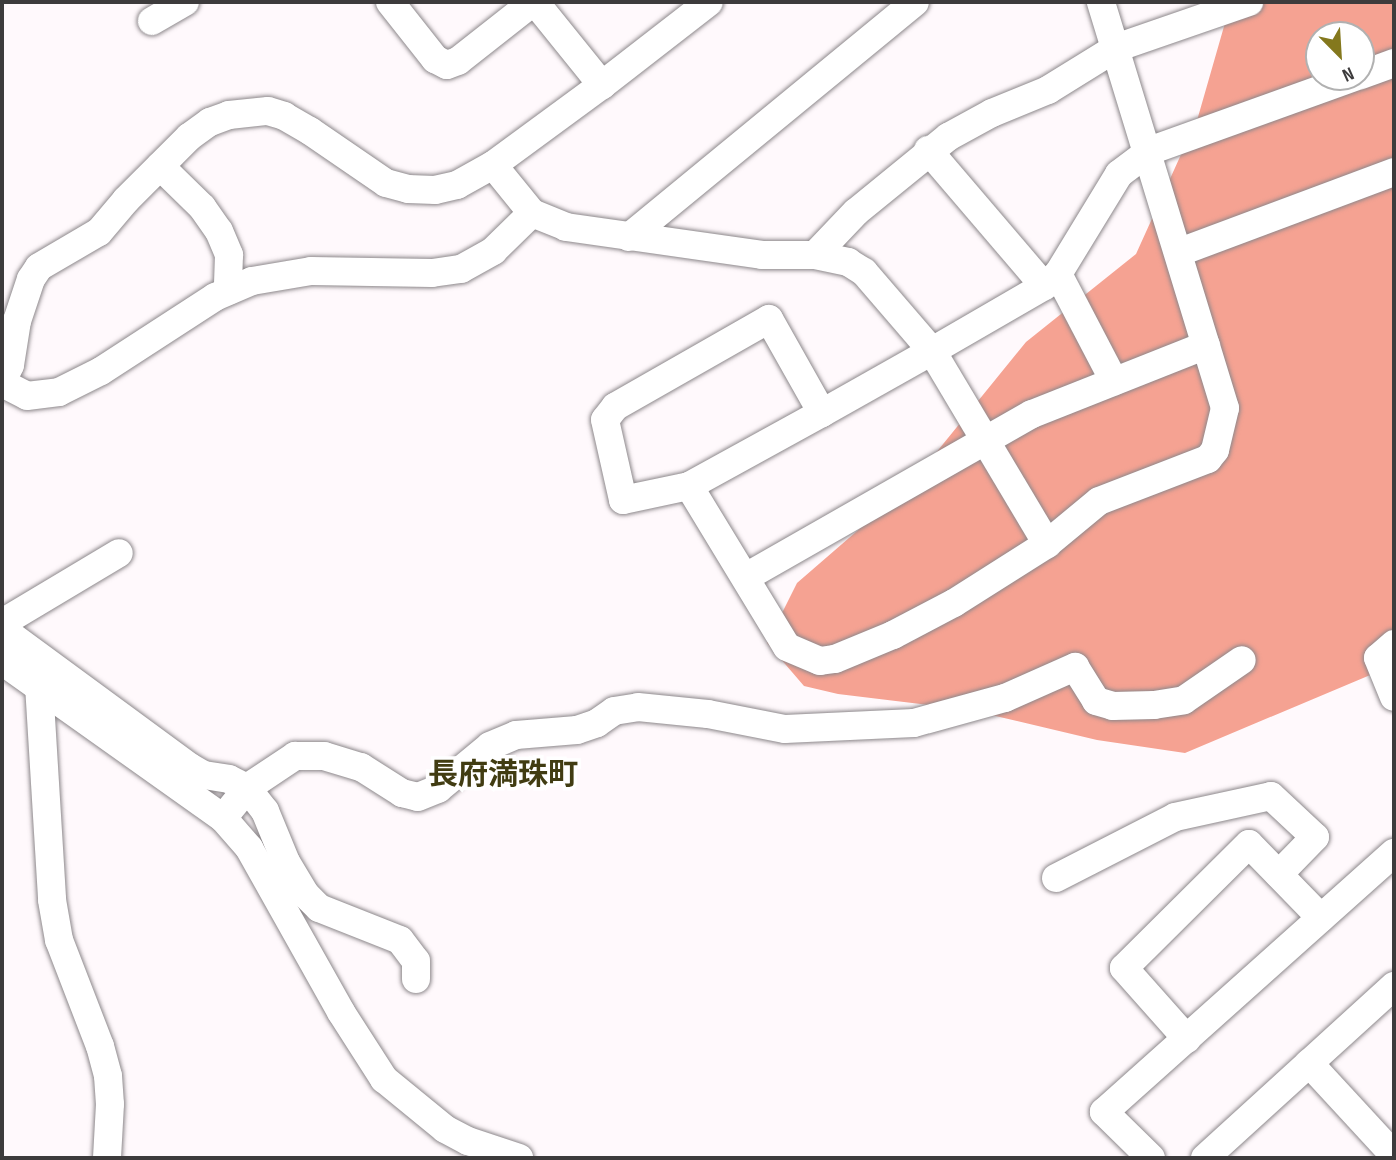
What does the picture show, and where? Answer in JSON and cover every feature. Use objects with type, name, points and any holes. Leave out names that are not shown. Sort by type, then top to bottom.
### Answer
[{"type":"street","points":[[152,21],[185,2]]},
{"type":"street","points":[[390,2],[435,59],[447,65],[458,61],[534,2],[602,85]]},
{"type":"street","points":[[629,237],[915,2]]},
{"type":"street","points":[[690,486],[787,647],[820,661],[835,659],[893,635],[954,603],[1047,544],[1100,500],[1208,459],[1215,450],[1225,408],[1180,252],[1101,2]]},
{"type":"street","points":[[815,255],[856,212],[928,150],[992,113],[1048,90],[1115,48],[1249,2]]},
{"type":"street","points":[[532,213],[493,251],[461,269],[432,273],[311,271],[252,281],[228,291],[101,371],[59,393],[27,396],[2,383],[10,365],[17,321],[31,279],[39,267],[99,232],[188,137],[209,122],[249,111],[284,116],[386,183],[408,189],[435,190],[457,185],[493,165],[602,85],[695,6]]},
{"type":"street","points":[[1375,70],[1394,63]]},
{"type":"street","points":[[822,412],[769,318],[615,407],[605,421],[623,500],[690,486],[932,351],[1051,280],[1119,174],[1149,151],[1315,91]]},
{"type":"street","points":[[928,150],[1051,280],[1114,381]]},
{"type":"street","points":[[493,165],[532,213],[566,227],[762,255],[815,255],[848,262],[864,272],[932,351],[1047,544]]},
{"type":"street","points":[[160,166],[202,207],[219,231],[229,255],[228,291]]},
{"type":"street","points":[[1180,252],[1394,172]]},
{"type":"street","points":[[746,576],[1058,402],[1206,345]]},
{"type":"street","points":[[2,623],[119,552]]},
{"type":"street","points":[[2,629],[190,767],[204,775],[229,779],[247,788],[265,811],[286,862],[305,894],[319,908],[400,940],[416,961],[416,979]]},
{"type":"street","points":[[1394,644],[1378,657],[1394,697]]},
{"type":"street","points":[[223,818],[247,788],[295,756],[324,756],[361,767],[402,793],[418,797],[438,789],[490,746],[516,734],[577,730],[597,723],[614,711],[638,707],[708,713],[785,729],[914,723],[1005,698],[1075,667],[1096,701],[1113,706],[1154,705],[1184,700],[1242,660]]},
{"type":"street","points":[[2,661],[223,818],[249,848],[341,1012],[384,1079],[446,1129],[491,1154],[519,1158]]},
{"type":"street","points":[[39,685],[52,900],[59,940],[108,1076],[110,1104],[107,1158]]},
{"type":"street","points":[[1056,878],[1175,817],[1271,796],[1315,837],[1279,874]]},
{"type":"street","points":[[1187,1039],[1124,968],[1249,844],[1321,918]]},
{"type":"street","points":[[1151,1158],[1104,1112],[1394,853]]},
{"type":"street","points":[[1221,1153],[1308,1063],[1394,986]]},
{"type":"street","points":[[1308,1063],[1393,1153]]},
{"type":"shaded area","points":[[1231,2],[1394,2],[1394,665],[1185,753],[1097,740],[970,710],[838,694],[804,686],[767,643],[797,583],[909,486],[1026,342],[1136,254],[1198,117]]},
{"type":"district","name":"長府満珠町","points":[[503,775]]}]
